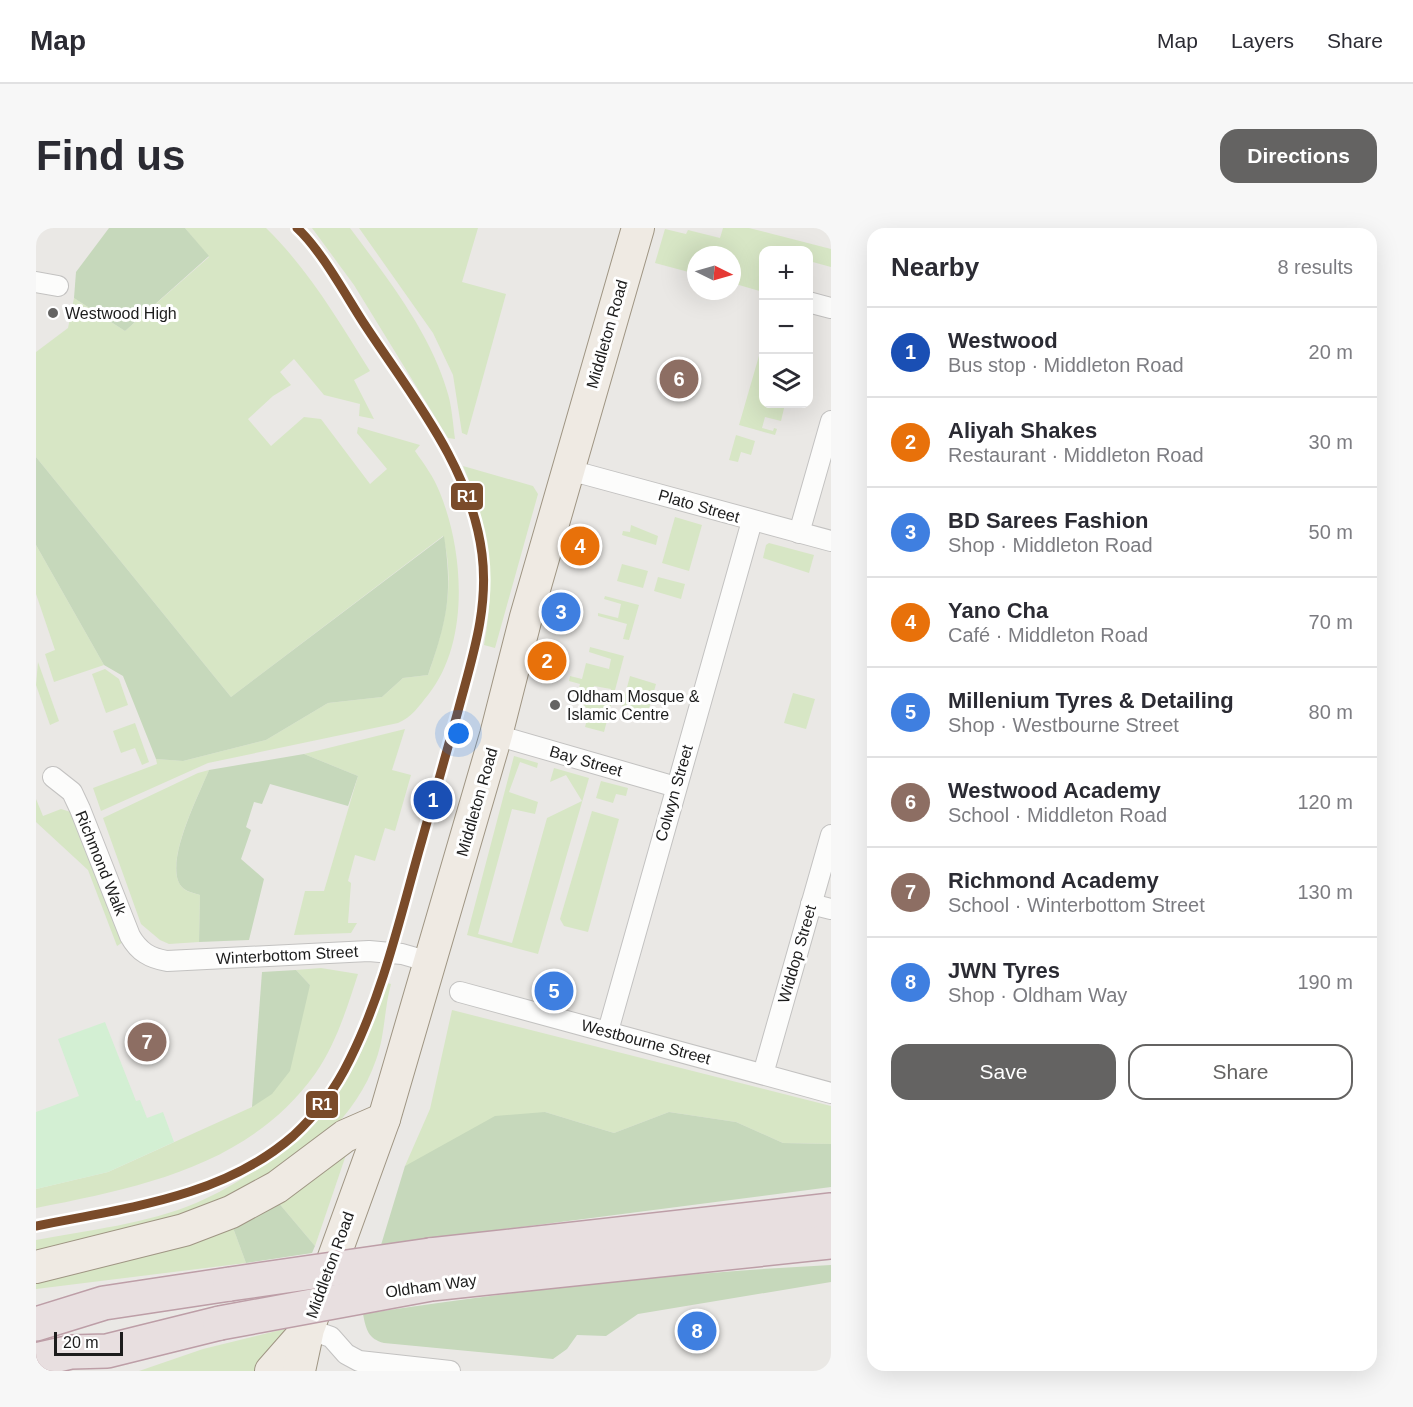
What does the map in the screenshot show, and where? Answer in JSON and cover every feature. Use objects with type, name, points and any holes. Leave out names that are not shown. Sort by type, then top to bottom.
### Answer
[{"type":"highway","name":"Oldham Way","points":[[36,1360],[71,1352],[107,1351],[430,1270],[831,1210]]},
{"type":"highway","name":"Oldham Way","points":[[36,1324],[104,1303],[230,1284],[831,1242]]},
{"type":"highway","points":[[36,1302],[104,1303]]},
{"type":"highway","points":[[79,1371],[107,1351]]},
{"type":"main road","name":"Middleton Road","points":[[299,1371],[308,1329],[384,1119],[496,735],[638,228]]},
{"type":"main road","points":[[36,1267],[184,1230],[231,1212],[277,1187],[345,1136],[384,1119]]},
{"type":"main road","points":[[271,1371],[308,1329]]},
{"type":"street","points":[[36,282],[58,286]]},
{"type":"street","points":[[813,303],[831,308]]},
{"type":"street","points":[[799,533],[831,421]]},
{"type":"street","name":"Plato Street","points":[[568,472],[584,474],[831,541]]},
{"type":"street","name":"Colwyn Street","points":[[608,1031],[752,521]]},
{"type":"street","name":"Bay Street","points":[[496,735],[676,787]]},
{"type":"street","name":"Richmond Walk","points":[[53,777],[72,792],[130,936],[144,953]]},
{"type":"street","name":"Widdop Street","points":[[763,1074],[831,835]]},
{"type":"street","points":[[811,904],[831,909]]},
{"type":"street","name":"Winterbottom Street","points":[[144,953],[152,959],[167,961],[369,951],[402,954],[430,962]]},
{"type":"street","name":"Westbourne Street","points":[[460,992],[831,1093]]},
{"type":"street","points":[[308,1329],[331,1336],[346,1354],[359,1361],[450,1371]]},
{"type":"green space","points":[[109,228],[185,228],[209,256],[125,331],[74,298],[76,272]]},
{"type":"green space","points":[[185,228],[266,228],[296,261],[322,296],[370,371],[354,380],[374,419],[359,416],[360,404],[324,395],[294,359],[280,372],[291,385],[273,396],[248,419],[271,446],[304,417],[321,419],[370,484],[387,469],[357,433],[358,427],[420,445],[415,451],[438,487],[454,542],[458,569],[457,624],[442,674],[428,695],[403,721],[208,763],[101,811],[93,788],[157,764],[156,759],[183,761],[266,740],[328,703],[382,697],[403,678],[428,675],[446,607],[448,572],[443,536],[231,697],[36,457],[36,352],[68,328],[74,298],[125,331],[209,257]]},
{"type":"green space","points":[[312,228],[350,228],[393,286],[431,349],[440,371],[449,399],[455,439],[448,438],[354,285]]},
{"type":"green space","points":[[359,228],[478,228],[462,282],[506,294],[467,435],[462,433],[453,375],[433,333]]},
{"type":"green space","points":[[723,228],[749,228],[831,249],[831,267],[813,262],[813,246],[759,246],[759,291],[741,286],[741,246],[687,246],[687,272],[655,263],[665,229],[686,234],[688,230],[720,238]]},
{"type":"green space","points":[[759,356],[759,408],[784,408],[781,421],[765,417],[762,428],[773,431],[774,428],[777,429],[775,435],[739,425]]},
{"type":"green space","points":[[736,435],[755,441],[751,455],[741,452],[738,462],[729,460]]},
{"type":"green space","points":[[36,457],[231,697],[444,536],[448,591],[440,639],[428,675],[403,678],[382,697],[328,703],[266,740],[183,761],[156,759],[123,676],[104,665],[36,545]]},
{"type":"green space","points":[[463,466],[533,486],[538,494],[495,648],[484,645],[488,621],[488,554],[479,510]]},
{"type":"green space","points":[[675,517],[702,525],[689,571],[662,563]]},
{"type":"green space","points":[[631,525],[658,536],[656,545],[622,535],[623,531],[630,532]]},
{"type":"green space","points":[[769,543],[814,555],[809,573],[763,558],[766,545]]},
{"type":"green space","points":[[36,545],[104,665],[54,682],[45,654],[55,650],[36,594]]},
{"type":"green space","points":[[622,564],[648,571],[643,588],[617,581]]},
{"type":"green space","points":[[658,577],[685,584],[681,599],[654,591]]},
{"type":"green space","points":[[605,596],[639,605],[629,640],[623,639],[627,624],[598,616],[598,613],[618,618],[621,604],[604,599]]},
{"type":"green space","points":[[590,647],[624,656],[604,732],[585,727],[588,716],[584,714],[586,707],[575,703],[580,684],[569,681],[570,676],[582,679],[586,663],[609,669],[611,659],[589,652]],"holes":[[[594,686],[611,689],[607,703],[591,699]]]},
{"type":"green space","points":[[38,662],[59,721],[50,725],[36,685]]},
{"type":"green space","points":[[105,669],[119,679],[128,705],[106,713],[92,674]]},
{"type":"green space","points":[[630,676],[656,684],[648,713],[622,706]]},
{"type":"green space","points":[[793,693],[815,699],[806,729],[784,723]]},
{"type":"green space","points":[[135,723],[149,762],[142,765],[135,748],[121,753],[113,731]]},
{"type":"green space","points":[[405,729],[392,770],[411,775],[395,831],[385,828],[375,861],[355,855],[348,881],[351,883],[348,923],[357,923],[351,933],[294,935],[305,891],[324,891],[358,776],[304,754]]},
{"type":"green space","points":[[304,754],[358,776],[348,806],[270,784],[262,804],[254,802],[246,827],[251,830],[241,859],[264,879],[249,940],[199,942],[200,895],[183,888],[177,878],[176,865],[184,831],[209,770]]},
{"type":"green space","points":[[514,756],[538,763],[537,768],[520,762],[509,792],[538,802],[535,814],[512,809],[478,934],[512,943],[547,818],[582,801],[566,775],[550,782],[554,768],[589,778],[538,954],[467,935]]},
{"type":"green space","points":[[209,770],[184,830],[176,864],[177,878],[183,888],[200,895],[199,942],[169,944],[160,940],[141,924],[103,818],[198,773]]},
{"type":"green space","points":[[601,781],[628,788],[626,796],[616,794],[613,803],[596,798]]},
{"type":"green space","points":[[36,799],[43,816],[61,809],[74,813],[123,942],[117,946],[88,870],[36,822]]},
{"type":"green space","points":[[592,811],[619,819],[588,932],[564,926],[560,919]]},
{"type":"green space","points":[[321,968],[358,974],[340,1026],[315,1074],[288,1105],[258,1131],[190,1168],[153,1181],[36,1208],[36,1189],[108,1172],[252,1107],[310,985],[296,970]]},
{"type":"green space","points":[[296,970],[310,985],[290,1071],[272,1094],[252,1107],[262,972]]},
{"type":"green space","points":[[387,983],[391,984],[376,1060],[353,1104],[320,1140],[279,1170],[233,1194],[132,1229],[36,1253],[36,1240],[117,1226],[177,1210],[220,1191],[265,1163],[286,1146],[324,1108],[355,1064]]},
{"type":"green space","points":[[452,1010],[831,1106],[831,1144],[783,1143],[736,1122],[669,1112],[614,1133],[545,1112],[405,1166],[430,1109]]},
{"type":"green space","points":[[105,1022],[136,1101],[140,1100],[147,1118],[163,1112],[174,1142],[108,1172],[36,1189],[36,1112],[79,1096],[58,1039]]},
{"type":"green space","points":[[545,1112],[614,1133],[669,1112],[736,1122],[783,1143],[831,1144],[831,1187],[381,1245],[405,1166],[495,1116]]},
{"type":"green space","points":[[348,1149],[315,1246],[277,1201]]},
{"type":"green space","points":[[277,1201],[315,1246],[312,1253],[246,1263],[232,1225]]},
{"type":"green space","points":[[232,1225],[246,1263],[36,1289],[36,1280]]},
{"type":"green space","points":[[831,1265],[831,1282],[638,1314],[606,1336],[577,1335],[567,1349],[553,1359],[384,1343],[371,1336],[363,1314],[479,1297],[596,1284]]},
{"type":"green space","points":[[288,1328],[278,1346],[255,1371],[139,1371],[203,1349]]},
{"type":"transit line","name":"R1","points":[[36,1226],[137,1206],[204,1187],[235,1174],[265,1157],[293,1136],[318,1110],[339,1080],[373,1006],[399,923],[469,672],[481,614],[484,574],[476,522],[465,491],[436,432],[324,260],[297,228]]},
{"type":"place","name":"Westwood High","points":[[53,313]]},
{"type":"place","name":"Westwood Academy","points":[[679,379]]},
{"type":"place","name":"Yano Cha","points":[[580,546]]},
{"type":"place","name":"BD Sarees Fashion","points":[[561,612]]},
{"type":"place","name":"Aliyah Shakes","points":[[547,661]]},
{"type":"place","name":"Oldham Mosque & Islamic Centre","points":[[555,705]]},
{"type":"place","name":"Westwood","points":[[433,800]]},
{"type":"place","name":"Millenium Tyres & Detailing","points":[[554,991]]},
{"type":"place","name":"Richmond Academy","points":[[147,1042]]},
{"type":"place","name":"JWN Tyres","points":[[697,1331]]}]
